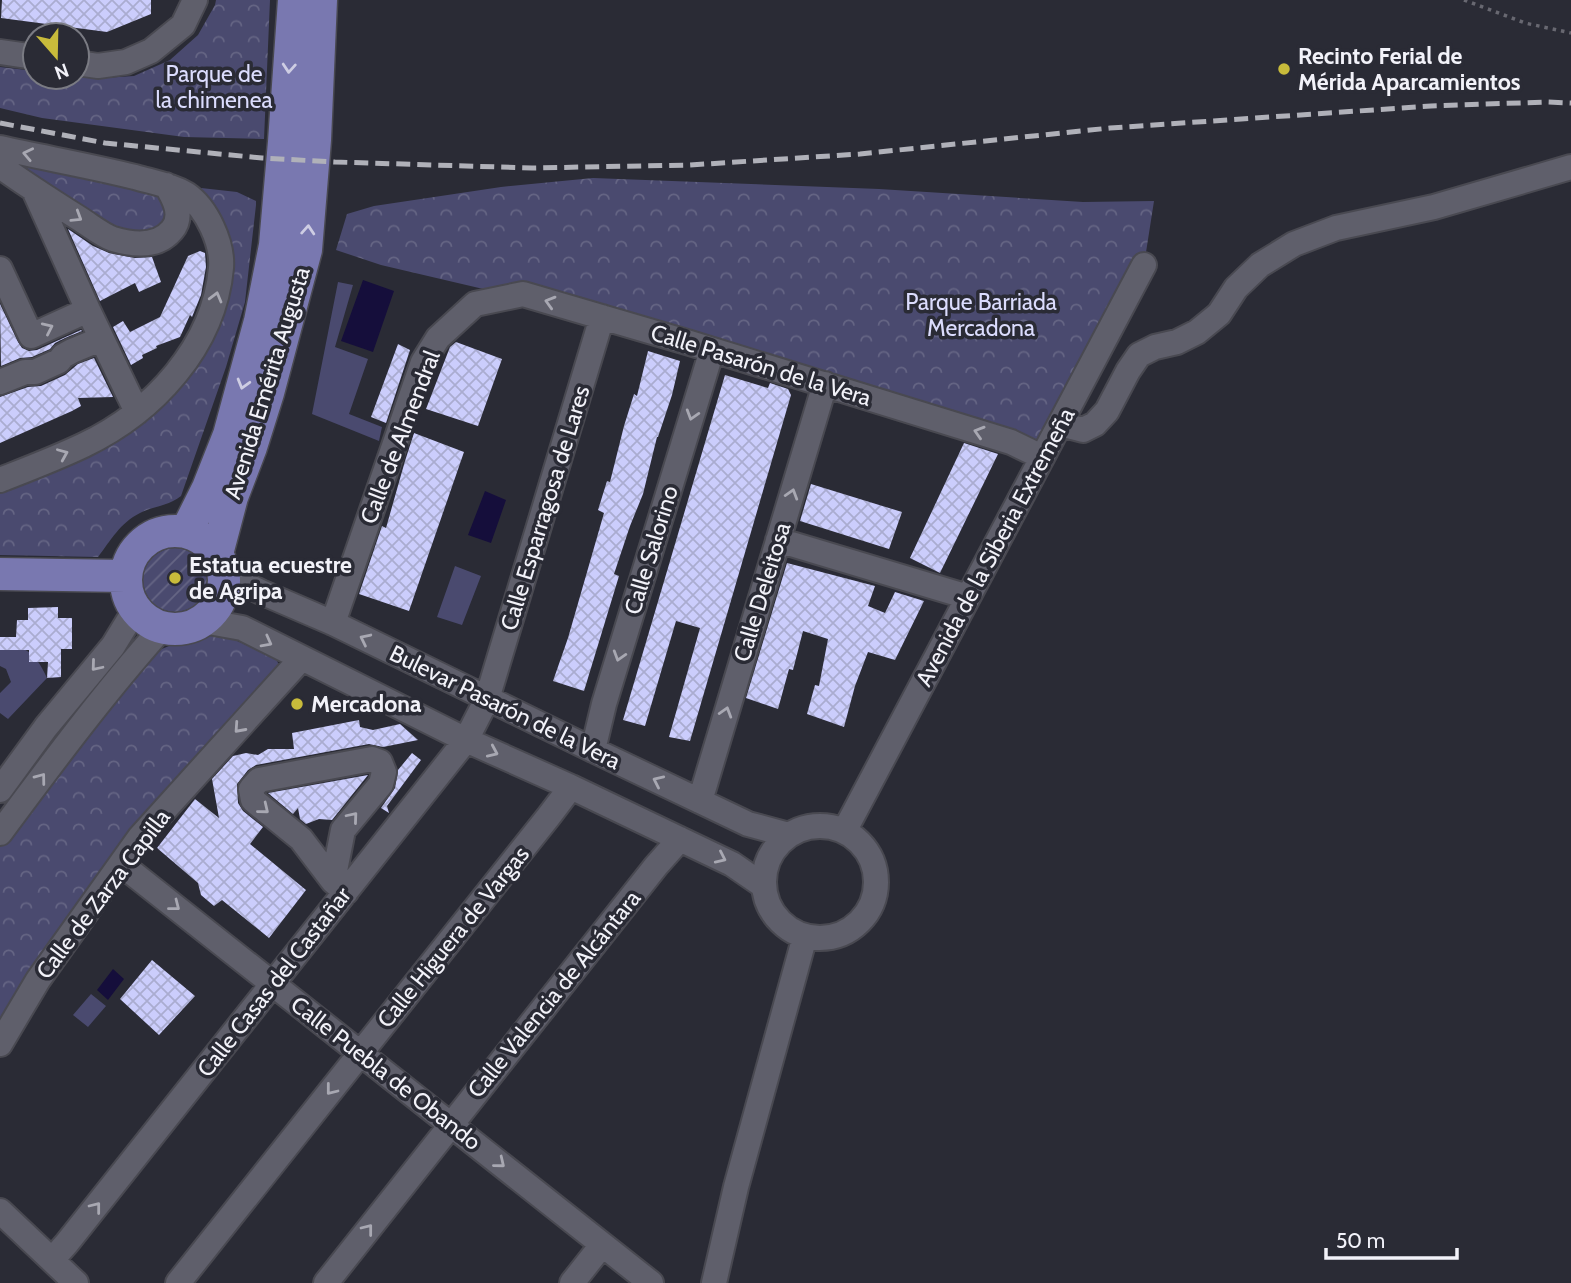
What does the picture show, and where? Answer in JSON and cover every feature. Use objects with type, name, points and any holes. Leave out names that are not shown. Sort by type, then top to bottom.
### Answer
[{"type":"main road","name":"Avenida Emérita Augusta","points":[[186,532],[208,488],[229,435],[260,321],[275,245],[294,0]]},
{"type":"main road","name":"Avenida Emérita Augusta","points":[[220,564],[232,498],[268,393],[306,250],[315,140],[321,0]]},
{"type":"main road","points":[[186,532],[204,540],[220,564],[224,588],[220,601],[213,612],[193,626],[183,629],[162,628],[147,622],[129,600],[125,576],[129,562],[135,550],[145,540],[158,534],[186,532]]},
{"type":"main road","points":[[0,574],[125,576]]},
{"type":"street","points":[[91,65],[126,62],[151,51],[183,25],[195,0]]},
{"type":"street","points":[[0,52],[21,55]]},
{"type":"street","points":[[0,148],[166,185],[187,195],[215,230],[222,259],[213,309],[197,346],[167,386],[137,412],[86,444],[0,480]]},
{"type":"street","points":[[0,166],[111,238],[141,245],[159,241],[174,228],[178,214],[166,185]]},
{"type":"street","points":[[1060,424],[1083,430],[1095,424],[1107,411],[1139,355],[1197,332],[1219,314],[1236,288],[1260,265],[1294,244],[1336,228],[1434,207],[1571,167]]},
{"type":"street","points":[[34,190],[137,412]]},
{"type":"street","name":"Avenida de la Siberia Extremeña","points":[[845,830],[1144,264]]},
{"type":"street","points":[[0,269],[31,336],[88,310]]},
{"type":"street","name":"Calle Pasarón de la Vera","points":[[475,304],[523,294],[1011,442],[1042,457]]},
{"type":"street","name":"Calle de Almendral","points":[[333,623],[423,362],[438,338],[475,304]]},
{"type":"street","name":"Calle Esparragosa de Lares","points":[[487,699],[602,317]]},
{"type":"street","points":[[0,382],[25,372],[35,372],[96,341]]},
{"type":"street","name":"Calle Salorino","points":[[593,750],[604,704],[712,350]]},
{"type":"street","name":"Calle Deleitosa","points":[[699,801],[825,384]]},
{"type":"street","points":[[778,540],[968,597]]},
{"type":"street","name":"Bulevar Pasarón de la Vera","points":[[220,564],[261,592],[333,623],[699,801],[748,824],[789,835]]},
{"type":"street","points":[[0,790],[46,727],[113,646],[135,610]]},
{"type":"street","name":"Bulevar Pasarón de la Vera","points":[[203,621],[242,628],[466,740],[732,864],[764,886]]},
{"type":"street","points":[[0,833],[65,746],[162,628]]},
{"type":"street","name":"Calle de Zarza Capilla","points":[[0,1044],[38,981],[141,837],[301,659]]},
{"type":"street","name":"Calle Casas del Castañar","points":[[52,1260],[273,984],[339,886],[466,740],[487,699]]},
{"type":"street","points":[[372,759],[380,762],[384,772],[381,784],[342,830],[339,886],[301,839],[253,800],[251,789],[259,780],[372,759]]},
{"type":"street","name":"Calle Higuera de Vargas","points":[[178,1283],[571,787]]},
{"type":"street","points":[[826,825],[845,830],[861,842],[872,858],[877,877],[872,906],[860,923],[844,933],[824,938],[805,936],[787,928],[768,905],[764,886],[766,866],[774,848],[789,835],[806,827],[826,825]]},
{"type":"street","name":"Calle Valencia de Alcántara","points":[[326,1283],[680,839]]},
{"type":"street","name":"Calle Puebla de Obando","points":[[121,864],[652,1283]]},
{"type":"street","points":[[714,1283],[736,1186],[805,936]]},
{"type":"street","points":[[0,1211],[76,1283]]},
{"type":"street","points":[[572,1283],[602,1245]]},
{"type":"path","points":[[1464,0],[1525,23],[1571,33]]},
{"type":"green space","name":"Parque de la chimenea","points":[[216,0],[270,0],[264,139],[184,137],[42,118],[0,108],[0,67],[21,69],[21,91],[91,91],[91,77],[134,76],[170,60],[198,35]]},
{"type":"green space","points":[[13,163],[153,187],[167,198],[168,216],[161,233],[112,232]]},
{"type":"green space","name":"Parque Barriada Mercadona","points":[[593,178],[879,189],[1083,202],[1154,201],[1144,265],[1042,457],[602,317],[381,265],[336,250],[347,214],[374,206],[501,187]]},
{"type":"green space","points":[[201,188],[237,192],[256,201],[256,205],[245,302],[226,367],[181,496],[133,517],[116,532],[98,557],[0,555],[0,489],[100,446],[220,308],[206,198]]},
{"type":"green space","points":[[338,282],[353,285],[335,347],[368,359],[349,414],[382,427],[379,441],[312,414]]},
{"type":"green space","points":[[175,548],[193,554],[201,562],[207,580],[201,598],[193,606],[175,612],[157,606],[149,598],[143,580],[149,562],[157,554]]},
{"type":"green space","points":[[455,566],[481,576],[462,625],[437,617]]},
{"type":"green space","points":[[219,633],[276,658],[280,668],[0,1025],[0,847],[20,818],[152,653]]},
{"type":"green space","points":[[0,640],[34,656],[47,678],[8,719],[0,713],[0,693],[11,682],[6,669],[0,666]]},
{"type":"green space","points":[[91,994],[106,1006],[88,1027],[73,1015]]},
{"type":"shaded area","points":[[363,280],[394,291],[373,352],[341,341]]},
{"type":"shaded area","points":[[485,491],[506,500],[491,543],[468,535]]},
{"type":"shaded area","points":[[113,969],[124,979],[108,1000],[97,990]]},
{"type":"building","points":[[2,0],[151,0],[151,14],[107,32],[91,30],[91,21],[24,21],[1,18]]},
{"type":"building","points":[[68,229],[109,253],[135,258],[152,257],[161,282],[139,292],[135,283],[100,301]]},
{"type":"building","points":[[200,251],[205,253],[206,267],[201,295],[180,337],[156,346],[157,348],[142,355],[143,358],[131,365],[113,327],[123,321],[130,332],[160,317],[188,256]]},
{"type":"building","points":[[0,304],[18,342],[22,348],[29,351],[82,331],[32,357],[20,358],[1,366]]},
{"type":"building","points":[[456,342],[502,359],[478,426],[426,409],[450,347]]},
{"type":"building","points":[[398,344],[410,350],[386,423],[371,417]]},
{"type":"building","points":[[648,351],[680,361],[643,494],[614,574],[619,576],[584,691],[553,681],[604,513],[598,510],[607,481],[610,482],[624,426],[634,394],[637,396]]},
{"type":"building","points":[[94,358],[113,397],[78,398],[81,406],[0,443],[0,397],[28,387],[41,386],[65,375],[78,364]]},
{"type":"building","points":[[725,375],[768,388],[770,383],[788,389],[791,395],[690,741],[669,737],[700,628],[676,621],[645,726],[623,720]]},
{"type":"building","points":[[414,433],[464,452],[409,611],[359,594],[382,526],[386,528]]},
{"type":"building","points":[[964,443],[998,454],[940,573],[910,558]]},
{"type":"building","points":[[811,484],[902,512],[889,549],[800,521]]},
{"type":"building","points":[[787,563],[875,586],[868,606],[885,613],[895,592],[924,601],[895,660],[868,652],[844,727],[807,714],[815,685],[819,686],[828,639],[803,631],[793,670],[789,669],[778,709],[746,698]]},
{"type":"building","points":[[58,607],[58,618],[72,618],[72,649],[61,649],[61,677],[47,678],[48,662],[29,662],[29,650],[0,650],[0,637],[16,637],[17,620],[28,620],[28,608]]},
{"type":"building","points":[[359,720],[360,727],[373,730],[400,724],[418,740],[383,747],[369,744],[256,765],[248,770],[237,784],[238,803],[243,811],[263,827],[250,844],[306,890],[269,938],[222,900],[214,906],[201,895],[198,883],[157,848],[195,799],[219,818],[212,779],[233,756],[246,753],[258,755],[268,749],[294,749],[292,733]]},
{"type":"building","points":[[412,753],[421,760],[387,806],[389,813],[381,808],[395,788],[398,770]]},
{"type":"building","points":[[368,775],[332,820],[319,819],[306,824],[300,819],[298,808],[293,814],[268,793]]},
{"type":"building","points":[[152,960],[195,996],[159,1035],[120,999]]},
{"type":"railway","points":[[0,123],[105,143],[262,158],[532,168],[690,165],[860,154],[1110,128],[1431,106],[1571,103]]},
{"type":"place","name":"Recinto Ferial de Mérida Aparcamientos","points":[[1284,69]]},
{"type":"place","name":"Estatua ecuestre de Agripa","points":[[175,578]]},
{"type":"place","name":"Mercadona","points":[[297,704]]}]
